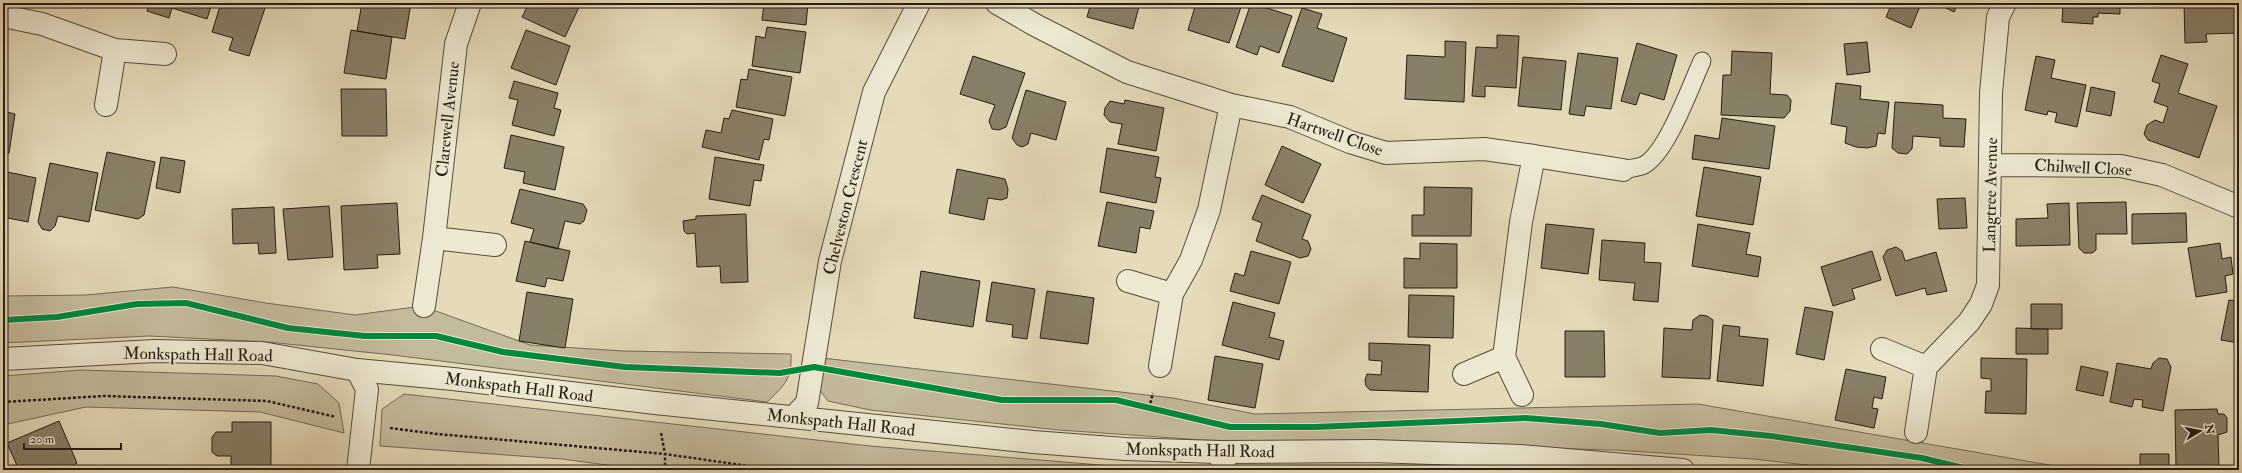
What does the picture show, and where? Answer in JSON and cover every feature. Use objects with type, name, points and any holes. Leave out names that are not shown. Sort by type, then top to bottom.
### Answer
[{"type":"street","name":"Clarewell Avenue","points":[[424,306],[434,238],[456,44],[470,3]]},
{"type":"street","name":"Chelveston Crescent","points":[[794,417],[807,403],[830,261],[874,92],[918,3]]},
{"type":"street","name":"Hartwell Close","points":[[997,3],[1127,72],[1231,105],[1290,117],[1350,142],[1386,153],[1484,149],[1623,170]]},
{"type":"street","name":"Langtree Avenue","points":[[1926,367],[1969,322],[1981,304],[1988,284],[1991,94],[1998,17],[2005,3]]},
{"type":"street","points":[[3,16],[42,24],[115,50],[165,54]]},
{"type":"street","points":[[106,105],[115,50]]},
{"type":"street","points":[[1160,366],[1172,294],[1191,260],[1209,210],[1231,105]]},
{"type":"street","points":[[1522,395],[1504,357],[1521,222],[1534,156]]},
{"type":"street","name":"Chilwell Close","points":[[1991,165],[2121,166],[2162,175],[2239,207]]},
{"type":"street","points":[[434,238],[495,245]]},
{"type":"street","points":[[1128,281],[1172,294]]},
{"type":"street","points":[[1882,349],[1926,367],[1916,432]]},
{"type":"street","name":"Monkspath Hall Road","points":[[3,359],[155,351],[262,353],[357,370],[453,379],[655,403],[1033,442],[1125,449],[1222,461],[1373,451],[1521,456],[1683,470]]},
{"type":"street","points":[[1464,374],[1504,357]]},
{"type":"street","points":[[357,370],[367,389],[358,470]]},
{"type":"lane","points":[[1623,170],[1644,165],[1658,154],[1676,120],[1702,60]]},
{"type":"path","points":[[655,403],[665,454],[665,470]]},
{"type":"path","points":[[1142,406],[1157,410]]},
{"type":"shaded area","points":[[173,287],[266,303],[355,315],[422,306],[530,345],[623,351],[791,354],[791,363],[789,376],[783,386],[767,402],[393,355],[268,342],[149,336],[3,343],[3,296],[86,295]]},
{"type":"shaded area","points":[[822,358],[1173,398],[1255,414],[1698,404],[2078,470],[1851,470],[1753,459],[1615,450],[1203,440],[1059,430],[870,410],[828,401],[819,389]]},
{"type":"shaded area","points":[[81,370],[276,376],[318,384],[339,403],[344,433],[260,412],[86,407],[3,425],[3,376]]},
{"type":"shaded area","points":[[404,394],[870,446],[1161,470],[644,470],[562,459],[380,446],[382,409]]},
{"type":"building","points":[[61,3],[83,3],[81,8]]},
{"type":"building","points":[[149,3],[212,3],[207,19],[172,8],[169,18],[147,11]]},
{"type":"building","points":[[221,3],[251,3],[265,8],[249,56],[229,50],[233,38],[212,32]]},
{"type":"building","points":[[362,3],[411,3],[405,39],[357,31]]},
{"type":"building","points":[[529,3],[538,5],[539,3],[581,3],[565,37],[522,17]]},
{"type":"building","points":[[606,3],[616,3],[613,7]]},
{"type":"building","points":[[764,3],[808,3],[806,25],[762,20]]},
{"type":"building","points":[[1091,3],[1140,3],[1133,29],[1087,17]]},
{"type":"building","points":[[1196,3],[1242,4],[1229,43],[1188,30]]},
{"type":"building","points":[[1251,3],[1292,16],[1279,53],[1260,46],[1257,55],[1236,47]]},
{"type":"building","points":[[1892,3],[1921,4],[1911,28],[1886,17]]},
{"type":"building","points":[[1936,3],[1958,3],[1954,12]]},
{"type":"building","points":[[2063,3],[2120,3],[2120,14],[2098,13],[2098,17],[2093,17],[2093,24],[2062,22]]},
{"type":"building","points":[[2184,3],[2237,3],[2238,33],[2206,34],[2207,42],[2185,43]]},
{"type":"building","points":[[1302,8],[1322,14],[1317,28],[1347,38],[1333,82],[1282,66]]},
{"type":"building","points":[[767,27],[806,32],[800,73],[752,66],[756,36],[765,38]]},
{"type":"building","points":[[351,30],[392,37],[386,79],[344,73]]},
{"type":"building","points":[[526,30],[570,46],[556,85],[511,68]]},
{"type":"building","points":[[1497,35],[1519,36],[1516,88],[1485,86],[1485,97],[1472,96],[1476,47],[1497,48]]},
{"type":"building","points":[[1445,41],[1466,42],[1464,102],[1405,99],[1407,55],[1445,57]]},
{"type":"building","points":[[1867,42],[1870,72],[1847,75],[1844,44]]},
{"type":"building","points":[[1637,43],[1677,55],[1664,100],[1640,93],[1636,105],[1621,101]]},
{"type":"building","points":[[1732,51],[1772,53],[1770,94],[1787,95],[1791,100],[1790,111],[1784,118],[1721,115],[1723,75],[1731,75]]},
{"type":"building","points":[[1578,53],[1618,58],[1611,109],[1586,106],[1584,116],[1569,114]]},
{"type":"building","points":[[2161,55],[2188,64],[2178,93],[2217,106],[2199,158],[2148,140],[2144,134],[2147,125],[2155,120],[2163,123],[2168,107],[2154,102],[2160,84],[2152,81]]},
{"type":"building","points":[[973,56],[1025,73],[1006,127],[999,130],[992,129],[989,121],[995,105],[960,94]]},
{"type":"building","points":[[2036,56],[2055,60],[2051,78],[2086,85],[2077,127],[2055,122],[2057,113],[2048,111],[2047,115],[2025,110]]},
{"type":"building","points":[[1523,57],[1566,61],[1561,110],[1518,106]]},
{"type":"building","points":[[749,69],[792,77],[785,116],[736,107],[741,79],[747,80]]},
{"type":"building","points":[[514,81],[558,93],[554,108],[561,110],[554,136],[512,125],[518,100],[509,98]]},
{"type":"building","points":[[1836,83],[1861,86],[1860,99],[1889,102],[1885,134],[1878,133],[1876,146],[1867,148],[1856,147],[1845,143],[1847,127],[1831,124]]},
{"type":"building","points":[[2091,87],[2115,92],[2111,116],[2086,111]]},
{"type":"building","points":[[341,89],[386,89],[387,136],[342,136]]},
{"type":"building","points":[[1026,90],[1066,102],[1056,140],[1031,133],[1028,144],[1022,147],[1017,145],[1012,138]]},
{"type":"building","points":[[1125,100],[1164,108],[1156,151],[1118,144],[1122,124],[1110,122],[1104,115],[1105,108],[1110,101],[1124,104]]},
{"type":"building","points":[[1895,102],[1943,105],[1943,118],[1966,119],[1964,147],[1940,146],[1940,138],[1913,136],[1912,149],[1907,154],[1898,153],[1892,148]]},
{"type":"building","points":[[732,110],[773,119],[769,140],[764,139],[759,160],[702,147],[706,130],[721,133],[724,118],[729,119]]},
{"type":"building","points":[[3,111],[15,114],[9,153],[3,152]]},
{"type":"building","points":[[1722,118],[1775,126],[1769,169],[1692,159],[1695,135],[1719,139]]},
{"type":"building","points":[[511,135],[564,147],[555,190],[523,183],[525,172],[504,168]]},
{"type":"building","points":[[1282,146],[1321,164],[1303,203],[1265,185]]},
{"type":"building","points":[[1107,148],[1159,157],[1155,177],[1161,178],[1156,203],[1100,192]]},
{"type":"building","points":[[107,152],[155,162],[144,215],[138,219],[95,210]]},
{"type":"building","points":[[161,157],[185,161],[180,193],[156,188]]},
{"type":"building","points":[[715,157],[764,165],[761,181],[754,180],[750,206],[709,199]]},
{"type":"building","points":[[50,163],[98,173],[89,222],[58,216],[55,226],[50,231],[42,229],[38,222]]},
{"type":"building","points":[[1704,167],[1761,177],[1753,225],[1696,216]]},
{"type":"building","points":[[957,169],[1005,179],[1008,189],[1007,198],[1001,200],[988,198],[984,220],[949,213]]},
{"type":"building","points":[[3,171],[36,178],[28,222],[3,217]]},
{"type":"building","points":[[1424,187],[1472,188],[1471,236],[1412,236],[1412,215],[1424,215]]},
{"type":"building","points":[[520,189],[583,204],[587,210],[584,221],[580,224],[565,221],[558,249],[530,242],[534,229],[511,223]]},
{"type":"building","points":[[1262,195],[1311,215],[1302,239],[1308,241],[1311,249],[1308,256],[1300,258],[1256,241],[1262,223],[1252,219]]},
{"type":"building","points":[[1965,198],[1967,228],[1939,229],[1937,199]]},
{"type":"building","points":[[1107,202],[1154,211],[1150,229],[1140,227],[1136,253],[1098,246]]},
{"type":"building","points":[[2126,202],[2127,234],[2096,234],[2096,250],[2092,253],[2084,253],[2079,248],[2077,203]]},
{"type":"building","points":[[397,203],[400,254],[377,255],[378,268],[344,270],[341,206]]},
{"type":"building","points":[[2069,203],[2070,245],[2016,246],[2016,219],[2048,218],[2047,204]]},
{"type":"building","points":[[329,206],[333,257],[288,260],[283,209]]},
{"type":"building","points":[[274,207],[276,253],[259,254],[258,243],[233,244],[232,209]]},
{"type":"building","points":[[2186,213],[2187,242],[2132,244],[2132,214]]},
{"type":"building","points":[[746,214],[748,282],[721,283],[720,266],[697,267],[695,233],[687,234],[684,231],[683,221],[696,219],[696,216]]},
{"type":"building","points":[[1546,224],[1594,229],[1588,274],[1541,268]]},
{"type":"building","points":[[1698,224],[1750,233],[1746,254],[1761,257],[1758,277],[1692,266]]},
{"type":"building","points":[[1602,240],[1645,243],[1644,262],[1661,263],[1658,302],[1633,300],[1635,283],[1599,280]]},
{"type":"building","points":[[525,241],[570,251],[563,281],[547,278],[545,287],[516,281]]},
{"type":"building","points":[[1420,243],[1457,244],[1457,288],[1404,288],[1404,258],[1420,259]]},
{"type":"building","points":[[2220,243],[2222,259],[2231,257],[2233,274],[2225,276],[2227,292],[2196,297],[2188,248]]},
{"type":"building","points":[[1896,247],[1902,251],[1905,261],[1936,252],[1947,291],[1927,295],[1925,288],[1896,296],[1883,257],[1887,250]]},
{"type":"building","points":[[1251,251],[1291,262],[1279,304],[1230,291],[1235,273],[1244,276]]},
{"type":"building","points":[[1872,251],[1881,280],[1852,289],[1855,299],[1833,306],[1821,267]]},
{"type":"building","points":[[921,271],[980,281],[973,327],[914,318]]},
{"type":"building","points":[[992,282],[1035,289],[1027,339],[1012,337],[1013,325],[986,321]]},
{"type":"building","points":[[1047,291],[1094,298],[1088,344],[1040,338]]},
{"type":"building","points":[[527,292],[573,299],[565,348],[519,341]]},
{"type":"building","points":[[1409,295],[1454,296],[1453,338],[1408,337]]},
{"type":"building","points":[[2229,300],[2239,301],[2239,343],[2221,340]]},
{"type":"building","points":[[1233,302],[1275,313],[1269,337],[1284,341],[1279,360],[1222,345]]},
{"type":"building","points":[[2031,304],[2062,304],[2062,329],[2031,329]]},
{"type":"building","points":[[1805,307],[1833,312],[1824,360],[1796,354]]},
{"type":"building","points":[[1700,315],[1707,316],[1713,320],[1710,379],[1662,377],[1664,328],[1692,330],[1693,320]]},
{"type":"building","points":[[1723,325],[1740,327],[1739,336],[1768,339],[1763,386],[1717,381]]},
{"type":"building","points":[[2016,328],[2048,329],[2048,354],[2016,354]]},
{"type":"building","points":[[1565,331],[1604,331],[1605,377],[1565,377]]},
{"type":"building","points":[[1369,343],[1430,345],[1428,392],[1370,390],[1366,386],[1365,380],[1367,374],[1381,375],[1382,361],[1369,360]]},
{"type":"building","points":[[1215,356],[1263,364],[1255,408],[1208,400]]},
{"type":"building","points":[[1981,358],[2027,359],[2026,414],[1985,413],[1986,391],[1991,391],[1991,379],[1981,378]]},
{"type":"building","points":[[2159,358],[2167,359],[2171,367],[2163,411],[2142,407],[2143,400],[2134,399],[2132,407],[2110,402],[2117,363],[2151,369],[2153,363]]},
{"type":"building","points":[[2081,366],[2108,372],[2103,396],[2076,390]]},
{"type":"building","points":[[1846,369],[1886,377],[1882,399],[1874,397],[1872,408],[1878,409],[1874,428],[1835,420]]},
{"type":"building","points":[[2217,409],[2218,414],[2224,414],[2227,418],[2227,432],[2218,435],[2219,467],[2176,467],[2175,410]]},
{"type":"building","points":[[59,421],[77,463],[62,470],[19,470],[7,443]]},
{"type":"building","points":[[232,422],[271,422],[271,470],[231,470],[231,456],[217,456],[212,452],[212,437],[216,432],[232,432]]},
{"type":"building","points":[[2140,454],[2169,454],[2169,470],[2140,470]]},
{"type":"building","points":[[439,466],[470,470],[438,470]]},
{"type":"cycle path","points":[[3,320],[57,317],[137,304],[186,303],[288,328],[365,336],[436,336],[503,352],[625,367],[780,373],[814,367],[1002,400],[1116,400],[1230,427],[1315,427],[1526,418],[1601,424],[1660,433],[1711,430],[1771,436],[1922,458],[1972,470]]}]
